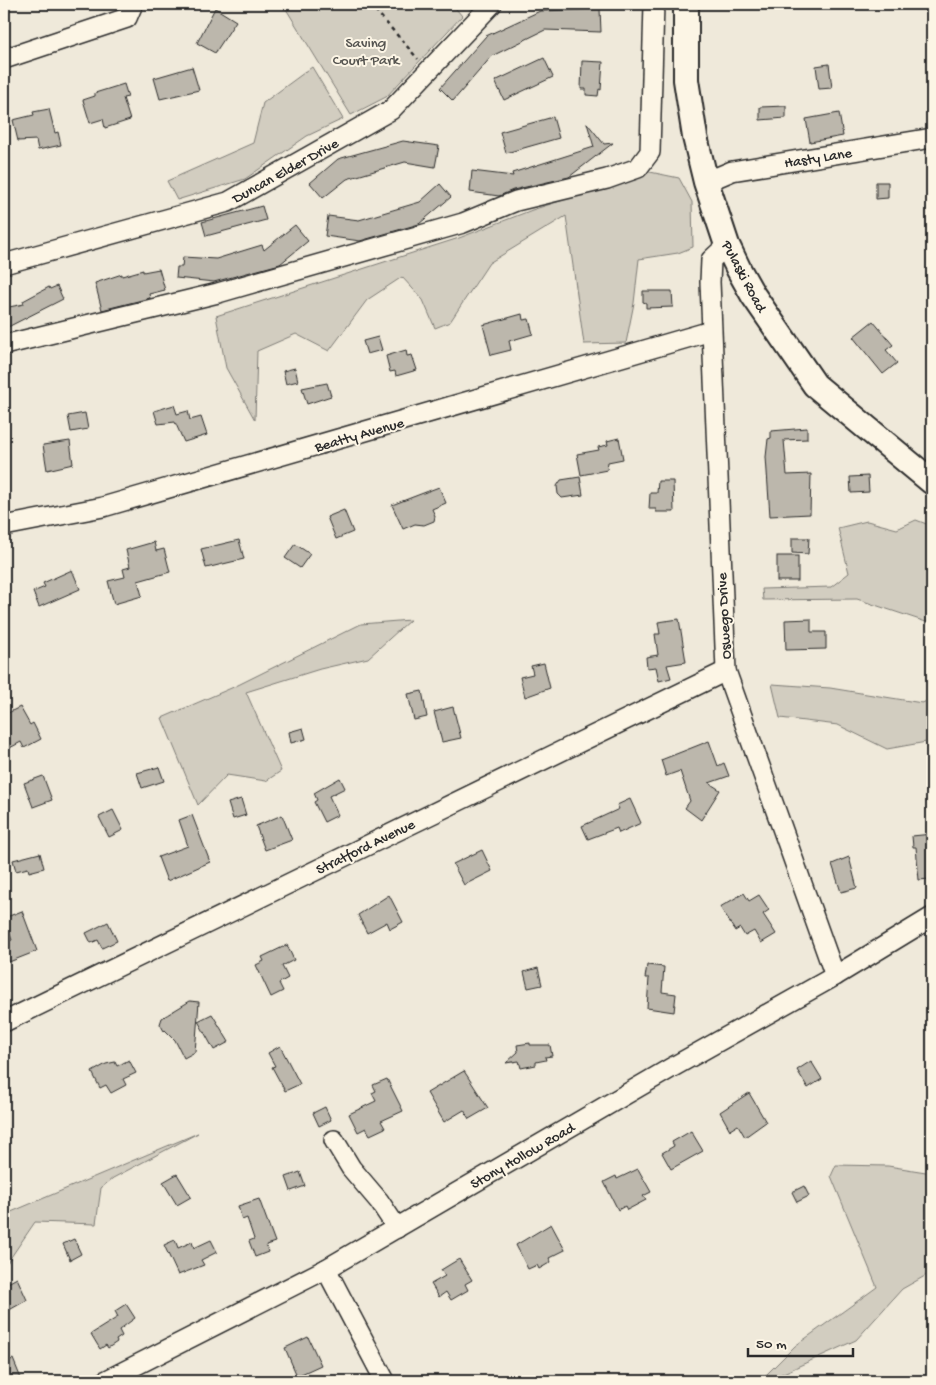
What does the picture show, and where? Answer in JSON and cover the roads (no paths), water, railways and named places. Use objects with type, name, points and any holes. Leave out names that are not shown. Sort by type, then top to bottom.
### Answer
[{"type":"main road","name":"Pulaski Road","points":[[686,4],[686,80],[695,137],[706,182],[727,245],[753,295],[815,385],[932,482]]},
{"type":"street","points":[[4,59],[127,18],[133,4]]},
{"type":"street","name":"Duncan Elder Drive","points":[[4,264],[228,202],[391,110],[492,4]]},
{"type":"street","points":[[4,345],[218,293],[463,223],[516,201],[607,179],[638,168],[650,152],[654,4]]},
{"type":"street","name":"Hasty Lane","points":[[706,182],[732,170],[932,138]]},
{"type":"street","name":"Oswego Drive","points":[[727,245],[711,260],[711,331],[726,671],[836,976]]},
{"type":"street","name":"Beatty Avenue","points":[[4,526],[103,506],[522,387],[711,331]]},
{"type":"street","name":"Stratford Avenue","points":[[4,1022],[726,671]]},
{"type":"street","name":"Stony Hollow Road","points":[[106,1381],[326,1269],[671,1068],[836,976],[932,917]]},
{"type":"street","points":[[334,1140],[351,1168],[379,1201],[397,1228]]},
{"type":"street","points":[[326,1269],[385,1381]]},
{"type":"park label","name":"Saving Court Park","points":[[366,50]]}]
